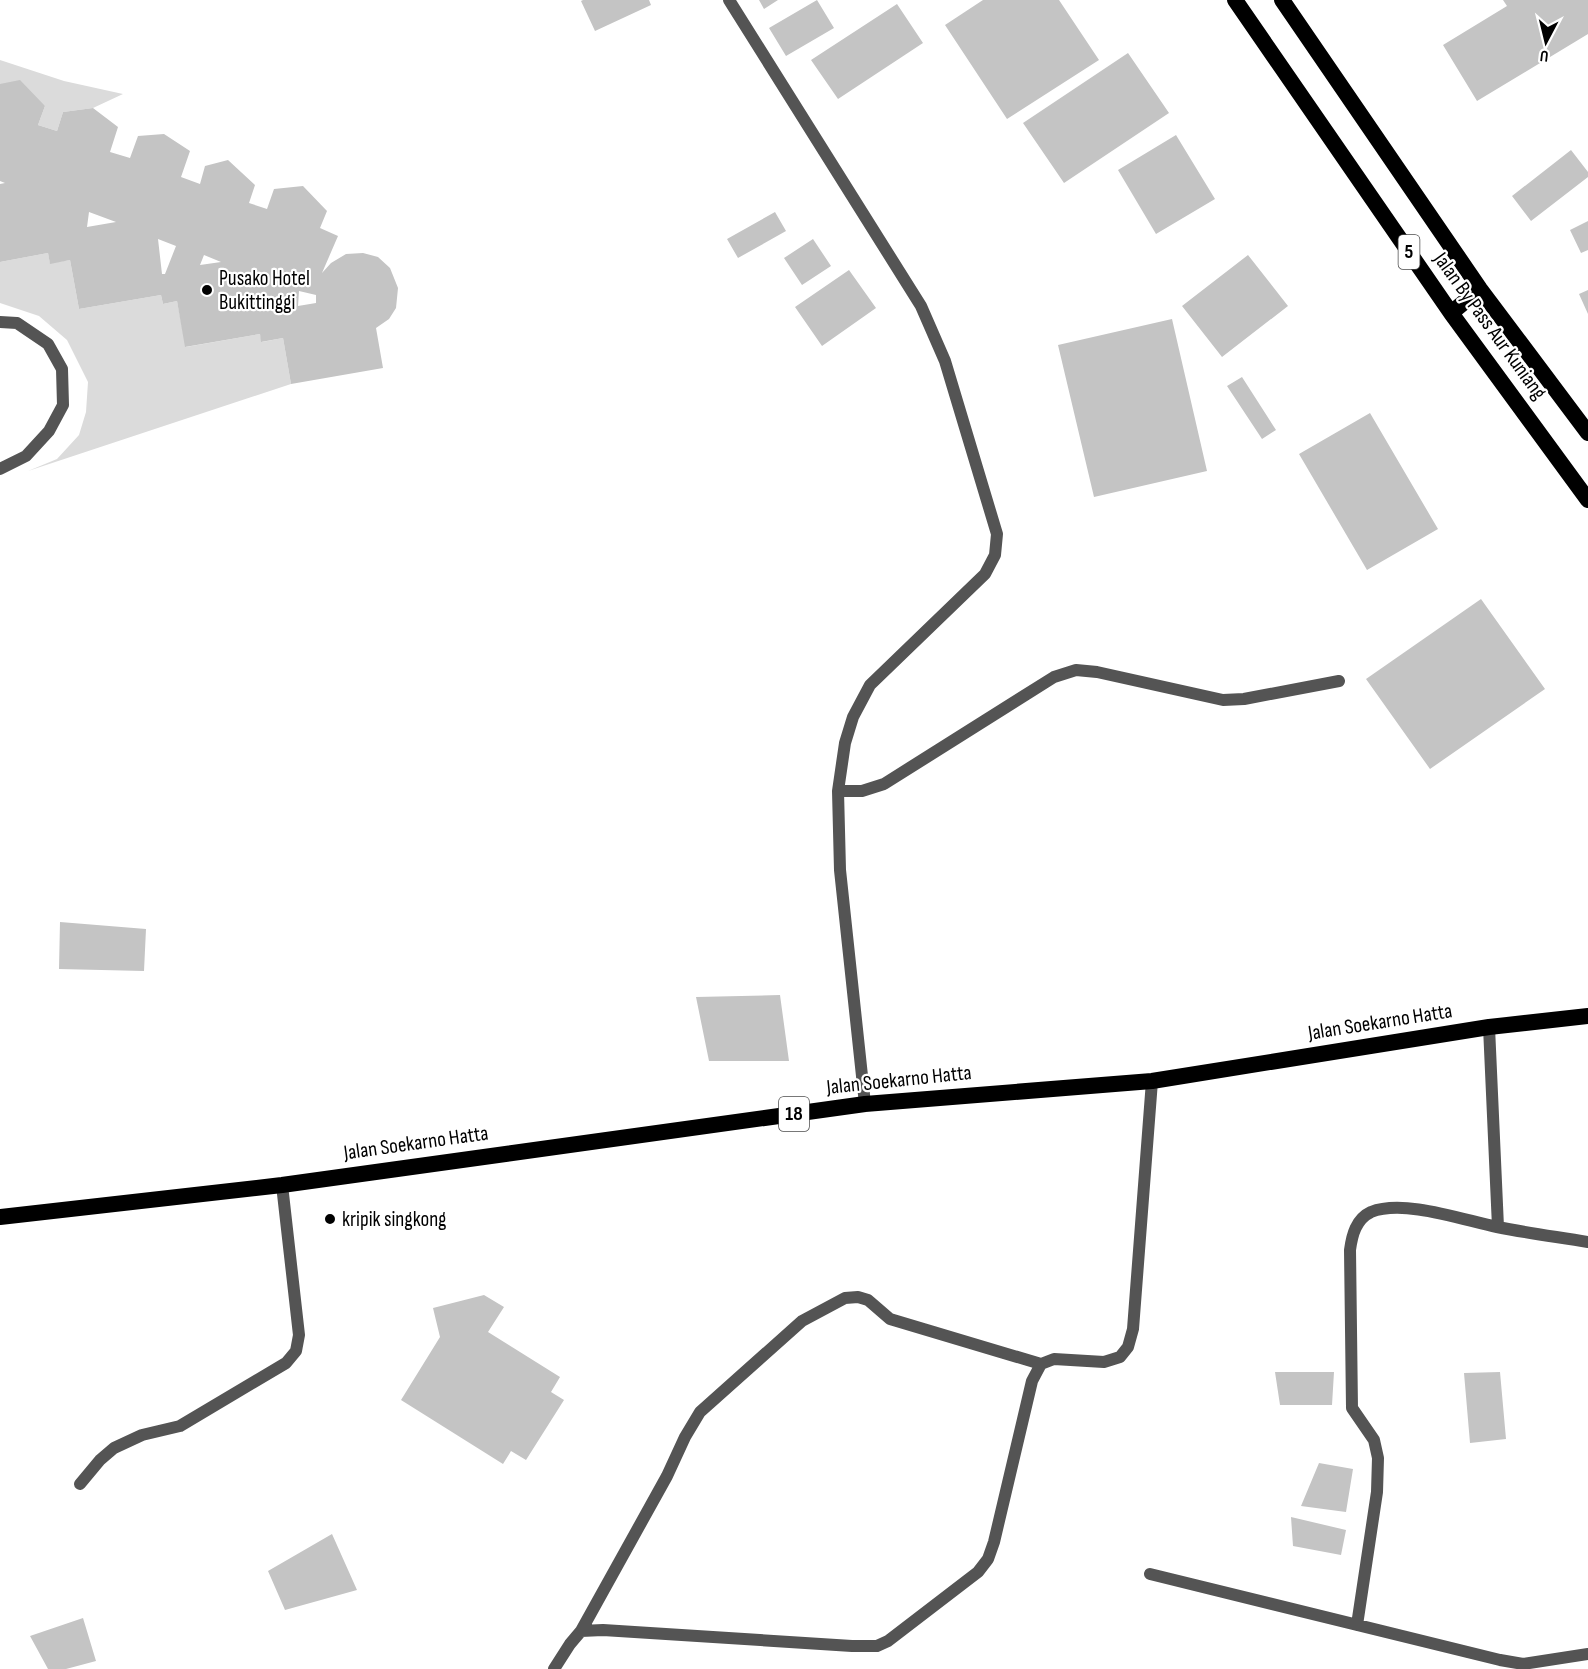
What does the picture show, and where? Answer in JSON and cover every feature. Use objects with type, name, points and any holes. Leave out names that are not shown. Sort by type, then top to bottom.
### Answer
[{"type":"highway","name":"Jalan By Pass Aur Kuniang","points":[[1235,0],[1451,313],[1588,500]]},
{"type":"highway","name":"Jalan By Pass Aur Kuniang","points":[[1282,0],[1480,289],[1588,433]]},
{"type":"highway","points":[[1451,313],[1480,289]]},
{"type":"highway","name":"Jalan Soekarno Hatta","points":[[0,1217],[282,1185],[865,1104],[1152,1081],[1489,1027],[1588,1016]]},
{"type":"street","points":[[729,0],[921,306],[945,361],[997,534],[995,555],[985,574],[870,685],[853,717],[845,743],[838,791],[840,870],[865,1104]]},
{"type":"street","points":[[0,322],[17,323],[48,344],[62,369],[63,405],[49,431],[26,456],[0,469]]},
{"type":"street","points":[[838,791],[862,791],[884,784],[1054,677],[1076,670],[1097,672],[1223,700],[1244,699],[1339,681]]},
{"type":"street","points":[[1489,1027],[1498,1227]]},
{"type":"street","points":[[554,1669],[570,1644],[581,1632],[700,1412],[802,1321],[845,1298],[858,1297],[868,1299],[890,1319],[1041,1364],[1054,1359],[1104,1362],[1120,1357],[1128,1347],[1133,1329],[1152,1081]]},
{"type":"street","points":[[80,1484],[100,1460],[114,1448],[141,1435],[180,1426],[286,1363],[296,1351],[299,1335],[282,1185]]},
{"type":"street","points":[[1357,1625],[1377,1492],[1378,1458],[1374,1440],[1352,1408],[1350,1250],[1352,1235],[1358,1223],[1370,1213],[1386,1208],[1409,1208],[1498,1227],[1588,1242]]},
{"type":"street","points":[[581,1632],[603,1630],[852,1646],[877,1646],[888,1641],[978,1572],[988,1559],[1032,1381],[1041,1364]]},
{"type":"street","points":[[1150,1574],[1500,1660],[1523,1664],[1588,1654]]},
{"type":"shaded area","points":[[0,60],[64,81],[123,94],[93,108],[63,112],[57,131],[38,125],[45,106],[0,84]]},
{"type":"shaded area","points":[[48,253],[50,263],[70,260],[79,309],[161,295],[163,304],[177,301],[186,347],[260,334],[262,342],[283,338],[291,384],[28,471],[57,459],[79,435],[86,412],[88,382],[67,340],[39,316],[0,303],[0,262]]},
{"type":"building","points":[[649,0],[651,5],[595,31],[581,1]]},
{"type":"building","points":[[759,0],[778,0],[764,9]]},
{"type":"building","points":[[817,0],[834,28],[786,56],[769,28]]},
{"type":"building","points":[[983,0],[1059,0],[1099,60],[1007,119],[945,25]]},
{"type":"building","points":[[1503,0],[1588,0],[1588,34],[1477,101],[1443,45],[1507,6]]},
{"type":"building","points":[[897,4],[923,43],[838,99],[811,60]]},
{"type":"building","points":[[1128,53],[1169,113],[1064,183],[1023,123]]},
{"type":"building","points":[[20,80],[45,106],[38,125],[57,131],[63,112],[93,108],[118,127],[110,152],[130,158],[138,136],[164,134],[190,151],[181,177],[200,184],[205,166],[228,160],[255,185],[249,203],[267,209],[274,189],[303,186],[327,211],[320,228],[338,236],[322,273],[331,263],[346,254],[363,253],[378,257],[390,268],[398,288],[396,308],[389,319],[376,328],[383,368],[291,384],[283,338],[261,342],[260,334],[185,347],[177,301],[163,304],[161,295],[79,309],[70,260],[50,264],[48,253],[0,262],[0,184],[5,183],[0,181],[0,84]],"holes":[[[89,212],[116,222],[87,227]],[[158,239],[176,246],[165,274],[162,274]],[[204,255],[221,262],[200,265]],[[299,291],[316,295],[316,303],[298,306]]]},
{"type":"building","points":[[1176,135],[1215,199],[1156,234],[1118,170]]},
{"type":"building","points":[[1571,150],[1588,172],[1588,177],[1531,221],[1512,196]]},
{"type":"building","points":[[775,212],[786,231],[738,258],[727,239]]},
{"type":"building","points":[[1588,221],[1588,250],[1581,253],[1570,230]]},
{"type":"building","points":[[813,239],[831,266],[802,285],[784,258]]},
{"type":"building","points":[[1248,255],[1288,306],[1222,357],[1182,306]]},
{"type":"building","points":[[849,270],[876,308],[822,346],[795,307]]},
{"type":"building","points":[[1588,290],[1588,314],[1579,294]]},
{"type":"building","points":[[1172,319],[1207,471],[1094,497],[1058,345]]},
{"type":"building","points":[[1242,377],[1276,430],[1262,439],[1227,386]]},
{"type":"building","points":[[1370,413],[1438,529],[1367,570],[1299,454]]},
{"type":"building","points":[[1481,599],[1545,689],[1430,769],[1366,679]]},
{"type":"building","points":[[60,922],[146,929],[144,971],[59,969]]},
{"type":"building","points":[[780,995],[789,1061],[709,1061],[696,997]]},
{"type":"building","points":[[484,1295],[504,1307],[488,1332],[560,1377],[551,1392],[564,1400],[526,1460],[511,1451],[503,1464],[401,1400],[440,1337],[433,1308]]},
{"type":"building","points":[[1275,1372],[1334,1372],[1332,1405],[1280,1405]]},
{"type":"building","points":[[1500,1372],[1506,1439],[1470,1443],[1464,1373]]},
{"type":"building","points":[[1319,1463],[1353,1469],[1346,1512],[1301,1506]]},
{"type":"building","points":[[1291,1517],[1346,1530],[1341,1555],[1293,1546]]},
{"type":"building","points":[[332,1534],[357,1590],[285,1610],[268,1571]]},
{"type":"building","points":[[83,1618],[96,1661],[66,1669],[48,1669],[30,1636]]},
{"type":"place","name":"Pusako Hotel Bukittinggi","points":[[207,290]]},
{"type":"place","name":"kripik singkong","points":[[330,1219]]}]
